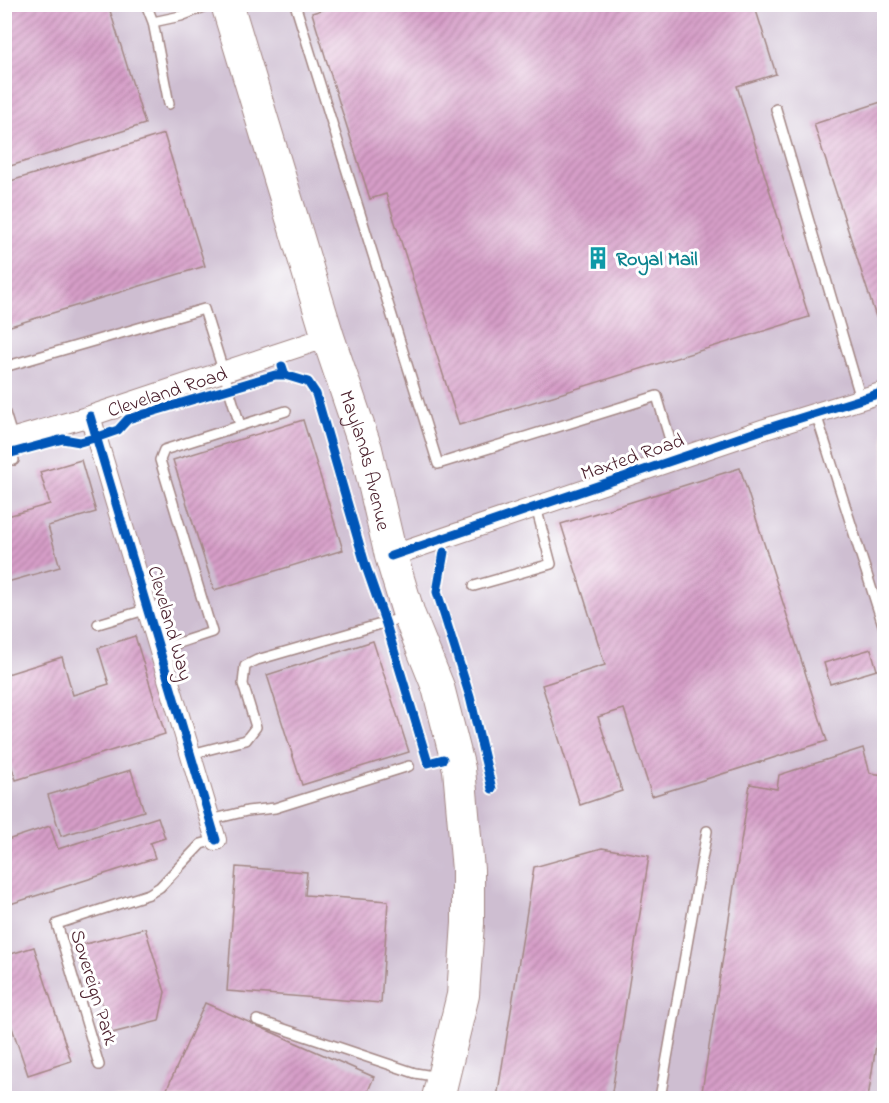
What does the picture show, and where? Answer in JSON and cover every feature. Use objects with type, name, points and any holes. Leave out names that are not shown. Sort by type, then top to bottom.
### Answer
[{"type":"main road","name":"Maylands Avenue","points":[[227,4],[328,337],[366,449],[409,615],[438,687],[456,755],[464,814],[468,870],[468,923],[464,995],[441,1088]]},
{"type":"street","name":"Cleveland Road","points":[[8,440],[90,416],[328,337]]},
{"type":"street","name":"Maxted Road","points":[[392,556],[885,392]]},
{"type":"street","name":"Cleveland Way","points":[[90,416],[216,840]]},
{"type":"lane","points":[[146,4],[153,22],[169,104]]},
{"type":"lane","points":[[153,22],[181,16],[212,4]]},
{"type":"lane","points":[[295,4],[438,464],[657,396],[676,460]]},
{"type":"lane","points":[[776,109],[861,399]]},
{"type":"lane","points":[[4,368],[204,309],[240,426]]},
{"type":"lane","points":[[4,410],[8,440],[14,460]]},
{"type":"lane","points":[[160,649],[212,632],[160,460],[164,450],[286,411]]},
{"type":"lane","points":[[816,414],[885,628]]},
{"type":"lane","points":[[474,586],[550,564],[536,507]]},
{"type":"lane","points":[[98,624],[148,609]]},
{"type":"lane","points":[[190,754],[246,740],[256,727],[243,684],[245,666],[257,660],[386,624],[409,615]]},
{"type":"lane","points":[[210,820],[247,811],[275,808],[409,766]]},
{"type":"lane","points":[[660,1098],[707,831]]},
{"type":"lane","name":"Sovereign Park","points":[[99,1065],[57,924],[149,894],[159,887],[201,844],[216,840]]},
{"type":"lane","points":[[257,1020],[415,1073],[441,1088]]},
{"type":"shaded area","points":[[5,5],[884,5],[884,1098],[5,1098]]},
{"type":"building","points":[[4,4],[108,4],[145,124],[4,168]]},
{"type":"building","name":"Royal Mail","points":[[327,4],[754,4],[776,74],[737,86],[809,317],[459,425],[386,194],[370,199],[340,105],[312,13],[328,8]]},
{"type":"building","points":[[884,101],[884,314],[876,317],[814,124]]},
{"type":"building","points":[[164,134],[205,266],[4,328],[4,183]]},
{"type":"building","points":[[303,420],[343,550],[214,590],[173,460]]},
{"type":"building","points":[[81,460],[96,512],[48,526],[60,567],[4,583],[4,517],[50,504],[40,472]]},
{"type":"building","points":[[740,468],[827,741],[652,796],[624,709],[598,717],[622,791],[580,805],[542,685],[605,665],[561,524]]},
{"type":"building","points":[[135,636],[165,734],[16,780],[4,744],[4,675],[62,657],[73,695],[109,684],[98,648]]},
{"type":"building","points":[[373,641],[409,752],[302,785],[267,675]]},
{"type":"building","points":[[871,649],[877,670],[830,684],[824,663]]},
{"type":"building","points":[[863,748],[870,773],[884,775],[884,992],[868,1098],[701,1098],[750,784],[777,789],[779,775]]},
{"type":"building","points":[[131,770],[144,811],[61,836],[48,795]]},
{"type":"building","points":[[158,817],[165,838],[150,843],[155,858],[4,906],[4,841],[50,826],[58,849]]},
{"type":"building","points":[[602,848],[649,856],[611,1098],[497,1098],[534,867]]},
{"type":"building","points":[[236,867],[307,872],[305,895],[388,901],[381,1003],[227,991]]},
{"type":"building","points":[[145,928],[165,992],[159,1021],[112,1033],[82,945]]},
{"type":"building","points":[[34,947],[71,1061],[28,1075],[4,1004],[4,956]]},
{"type":"building","points":[[205,1003],[374,1077],[365,1098],[163,1098]]},
{"type":"cycle path","points":[[282,366],[285,375],[308,382],[316,394],[365,564],[386,624],[428,763],[443,759]]},
{"type":"cycle path","points":[[4,455],[63,439],[80,442],[98,437],[118,430],[128,419],[275,375],[285,375]]},
{"type":"cycle path","points":[[391,556],[765,429],[884,392]]},
{"type":"cycle path","points":[[90,416],[216,840]]},
{"type":"cycle path","points":[[444,552],[437,592],[470,697],[492,789]]},
{"type":"place","name":"Royal Mail","points":[[598,258]]}]
